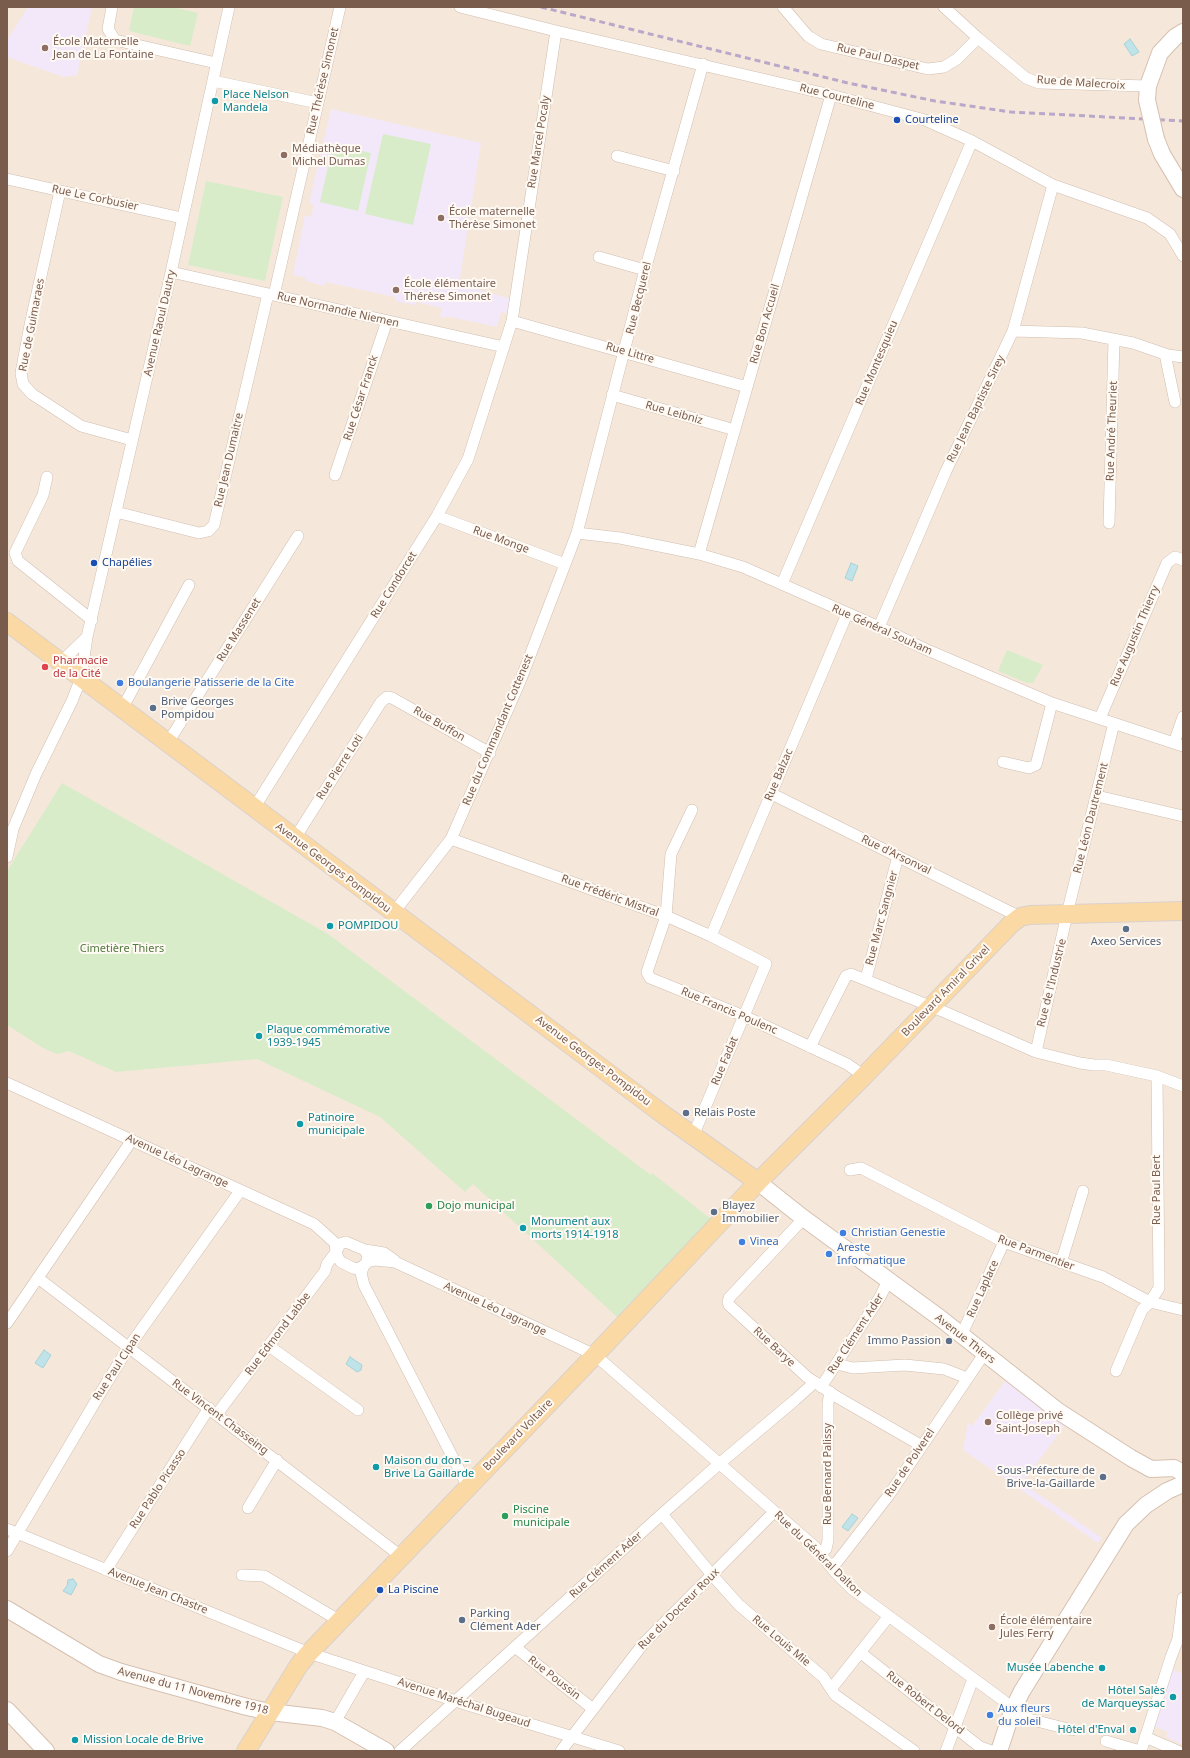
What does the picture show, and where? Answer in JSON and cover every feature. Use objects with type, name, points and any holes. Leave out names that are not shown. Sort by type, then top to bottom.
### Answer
[{"type":"main road","points":[[1183,32],[1175,37],[1160,53],[1147,93],[1156,139],[1162,154],[1183,189]]},
{"type":"main road","name":"Avenue Georges Pompidou","points":[[7,622],[167,744],[693,1136],[758,1182]]},
{"type":"main road","points":[[1020,917],[1067,914],[1183,911]]},
{"type":"main road","name":"Boulevard Amiral Grivel","points":[[758,1182],[864,1076],[1011,924],[1020,917]]},
{"type":"main road","name":"Avenue Thiers","points":[[758,1182],[888,1281],[940,1318],[1058,1411],[1131,1458],[1152,1469],[1174,1468],[1183,1473]]},
{"type":"main road","name":"Boulevard Voltaire","points":[[246,1751],[299,1665],[309,1653],[595,1356],[758,1182]]},
{"type":"main road","points":[[999,1751],[1013,1709],[1022,1691],[1126,1524],[1146,1505],[1167,1491],[1183,1484]]},
{"type":"main road","name":"Avenue du 11 Novembre 1918","points":[[7,1609],[99,1664],[121,1672],[247,1708],[322,1718],[335,1722],[386,1751]]},
{"type":"main road","points":[[7,1710],[46,1751]]},
{"type":"street","points":[[112,7],[108,29],[115,40],[216,64]]},
{"type":"street","name":"Avenue Raoul Dautry","points":[[7,857],[13,829],[36,774],[72,701],[81,678],[87,637],[171,272],[229,7]]},
{"type":"street","name":"Rue Thérèse Simonet","points":[[271,294],[340,7]]},
{"type":"street","name":"Rue Courteline","points":[[460,7],[556,31],[832,95],[925,120],[972,141],[1053,185],[1147,218],[1170,234],[1183,256]]},
{"type":"street","name":"Rue Paul Daspet","points":[[783,7],[808,36],[821,44],[928,69],[944,67],[957,59],[978,38]]},
{"type":"street","name":"Rue de Malecroix","points":[[944,7],[1026,78],[1039,83],[1147,93]]},
{"type":"street","name":"Rue Marcel Pocaly","points":[[504,347],[512,321],[556,31]]},
{"type":"street","name":"Rue Becquerel","points":[[577,533],[645,270],[703,64]]},
{"type":"street","points":[[213,81],[319,99]]},
{"type":"street","name":"Rue Bon Accueil","points":[[698,554],[832,95]]},
{"type":"street","name":"Rue Montesquieu","points":[[782,584],[972,141]]},
{"type":"street","points":[[617,156],[674,171]]},
{"type":"street","name":"Rue Le Corbusier","points":[[7,179],[182,218]]},
{"type":"street","name":"Rue Jean Baptiste Sirey","points":[[879,627],[928,513],[1013,332],[1053,185]]},
{"type":"street","name":"Rue de Guimaraes","points":[[60,191],[30,325],[21,373],[23,384],[32,394],[81,426],[132,440]]},
{"type":"street","points":[[599,257],[645,270]]},
{"type":"street","name":"Rue Normandie Niemen","points":[[171,272],[504,347]]},
{"type":"street","name":"Rue Jean Dumaitre","points":[[116,512],[199,533],[208,531],[214,526],[271,294]]},
{"type":"street","name":"Rue César Franck","points":[[335,475],[387,321]]},
{"type":"street","name":"Rue Littre","points":[[512,321],[747,387]]},
{"type":"street","points":[[1013,332],[1082,333],[1132,343],[1165,354],[1183,357]]},
{"type":"street","name":"Rue André Theuriet","points":[[1109,523],[1114,340]]},
{"type":"street","name":"Rue Condorcet","points":[[254,808],[437,516],[468,459],[504,347]]},
{"type":"street","points":[[1165,354],[1175,402]]},
{"type":"street","name":"Rue Leibniz","points":[[612,396],[735,430]]},
{"type":"street","points":[[47,477],[44,495],[15,552],[18,561],[92,620]]},
{"type":"street","name":"Rue Monge","points":[[437,516],[565,564]]},
{"type":"street","name":"Rue Général Souham","points":[[577,533],[620,538],[698,554],[743,567],[925,649],[1052,702],[1178,744]]},
{"type":"street","name":"Rue du Commandant Cottenest","points":[[394,912],[451,839],[490,753],[521,679],[577,533]]},
{"type":"street","name":"Rue Massenet","points":[[167,744],[298,536]]},
{"type":"street","name":"Rue Augustin Thierry","points":[[1100,718],[1167,563],[1179,558]]},
{"type":"street","points":[[122,709],[189,585]]},
{"type":"street","name":"Rue Balzac","points":[[710,936],[772,794],[847,614]]},
{"type":"street","name":"Avenue Raoul Dautry","points":[[60,663],[87,637]]},
{"type":"street","name":"Rue Buffon","points":[[387,697],[392,698],[490,753]]},
{"type":"street","name":"Rue Pierre Loti","points":[[294,838],[381,702],[387,697]]},
{"type":"street","points":[[1003,762],[1029,768],[1036,764],[1052,702]]},
{"type":"street","points":[[1178,744],[1183,717]]},
{"type":"street","name":"Rue Léon Dautrement","points":[[1067,914],[1114,723]]},
{"type":"street","name":"Rue d'Arsonval","points":[[772,794],[1020,917]]},
{"type":"street","points":[[1096,796],[1183,816]]},
{"type":"street","name":"Rue Francis Poulenc","points":[[692,810],[671,854],[666,916],[647,972],[650,978],[744,1016],[847,1064],[864,1076]]},
{"type":"street","name":"Rue Frédéric Mistral","points":[[451,839],[666,916],[766,964]]},
{"type":"street","name":"Rue Marc Sangnier","points":[[866,979],[898,856]]},
{"type":"street","name":"Rue de l'Industrie","points":[[1036,1052],[1067,914]]},
{"type":"street","name":"Rue Fadat","points":[[693,1136],[766,964]]},
{"type":"street","points":[[810,1047],[846,976],[851,974],[866,979],[1036,1052],[1080,1063],[1106,1065],[1157,1076],[1171,1081],[1176,1085],[1183,1086]]},
{"type":"street","name":"Rue Paul Bert","points":[[1116,1371],[1142,1310],[1150,1302],[1158,1288],[1157,1076]]},
{"type":"street","name":"Avenue Léo Lagrange","points":[[7,1083],[314,1224],[335,1243],[336,1252]]},
{"type":"street","points":[[7,1323],[132,1140]]},
{"type":"street","name":"Rue Parmentier","points":[[850,1170],[862,1168],[1004,1242],[1103,1277],[1150,1302],[1183,1310]]},
{"type":"street","name":"Rue Paul Cipan","points":[[7,1551],[12,1531],[128,1348],[240,1191]]},
{"type":"street","points":[[1062,1263],[1083,1191]]},
{"type":"street","name":"Rue Barye","points":[[804,1218],[729,1298],[728,1302],[752,1326],[822,1387],[922,1446]]},
{"type":"street","points":[[314,1224],[329,1228],[345,1242],[365,1250],[368,1256],[361,1273],[364,1285],[468,1487]]},
{"type":"street","points":[[345,1242],[340,1244],[336,1252],[338,1258],[353,1268],[358,1268],[366,1264]]},
{"type":"street","name":"Rue Laplace","points":[[961,1336],[1004,1242]]},
{"type":"street","name":"Avenue Léo Lagrange","points":[[365,1250],[384,1253],[392,1257],[395,1262]]},
{"type":"street","name":"Rue Edmond Labbe","points":[[213,1411],[268,1346],[325,1271],[327,1264],[336,1252]]},
{"type":"street","name":"Avenue Léo Lagrange","points":[[366,1264],[375,1260],[395,1262],[595,1356]]},
{"type":"street","points":[[325,1271],[342,1262]]},
{"type":"street","name":"Rue Vincent Chasseing","points":[[38,1278],[402,1556]]},
{"type":"street","name":"Rue Clément Ader","points":[[400,1751],[719,1464],[795,1400],[822,1387],[838,1364],[844,1350],[880,1296],[888,1281]]},
{"type":"street","points":[[268,1346],[358,1410]]},
{"type":"street","name":"Rue de Polverel","points":[[830,1566],[837,1562],[889,1495],[984,1354]]},
{"type":"street","name":"Rue du Général Dalton","points":[[595,1356],[820,1553],[852,1589],[1004,1701],[1021,1717],[1072,1730]]},
{"type":"street","points":[[838,1364],[853,1368],[905,1365],[944,1369],[967,1378]]},
{"type":"street","name":"Rue Bernard Palissy","points":[[820,1553],[826,1549],[828,1540],[828,1404],[822,1387]]},
{"type":"street","name":"Rue Pablo Picasso","points":[[106,1570],[213,1411]]},
{"type":"street","points":[[248,1508],[277,1460]]},
{"type":"street","name":"Rue du Docteur Roux","points":[[561,1751],[643,1644],[774,1512]]},
{"type":"street","name":"Rue Louis Mie","points":[[662,1514],[712,1575],[739,1605],[823,1677],[835,1694],[914,1751]]},
{"type":"street","name":"Avenue Jean Chastre","points":[[12,1531],[309,1653]]},
{"type":"street","points":[[242,1575],[264,1576],[340,1621]]},
{"type":"street","points":[[1106,1741],[1140,1751],[1171,1657],[1181,1640],[1183,1598]]},
{"type":"street","points":[[831,1689],[889,1616]]},
{"type":"street","name":"Rue Poussin","points":[[515,1647],[592,1709]]},
{"type":"street","name":"Avenue Maréchal Bugeaud","points":[[309,1653],[455,1701],[619,1751]]},
{"type":"street","name":"Rue Robert Delord","points":[[860,1653],[980,1747],[991,1751]]},
{"type":"street","points":[[335,1722],[364,1672]]},
{"type":"street","points":[[946,1751],[973,1679]]},
{"type":"street","points":[[1145,1737],[1178,1751]]},
{"type":"shaded area","points":[[7,7],[1183,7],[1183,1751],[7,1751]]},
{"type":"shaded area","name":"École Maternelle Jean de La Fontaine","points":[[28,7],[92,7],[77,75],[64,77],[7,57],[7,40]]},
{"type":"shaded area","points":[[331,109],[481,143],[459,284],[511,299],[508,313],[501,312],[497,327],[446,316],[445,318],[440,317],[442,308],[416,302],[415,305],[395,301],[395,297],[326,282],[325,286],[306,281],[306,278],[293,275],[305,215],[311,217],[314,205],[309,203]]},
{"type":"shaded area","points":[[1006,1380],[1066,1424],[1022,1483],[1102,1538],[1098,1543],[963,1450],[968,1423],[972,1426]]},
{"type":"shaded area","name":"Hôtel Salès de Marqueyssac","points":[[1171,1669],[1183,1674],[1183,1745],[1166,1737],[1168,1732],[1153,1726]]},
{"type":"green space","points":[[134,7],[172,7],[198,13],[190,46],[129,31]]},
{"type":"green space","points":[[383,134],[431,144],[413,225],[365,214]]},
{"type":"green space","points":[[333,144],[371,153],[358,211],[320,202]]},
{"type":"green space","points":[[206,181],[283,197],[265,281],[188,265]]},
{"type":"green space","points":[[1007,650],[1043,665],[1033,683],[1027,683],[998,671]]},
{"type":"green space","name":"Cimetière Thiers","points":[[62,783],[328,934],[651,1175],[652,1173],[711,1219],[617,1317],[473,1184],[465,1192],[380,1117],[257,1059],[116,1072],[69,1051],[57,1054],[43,1048],[7,1025],[7,871]]},
{"type":"water","points":[[1130,39],[1139,52],[1132,56],[1124,44]]},
{"type":"water","points":[[851,563],[858,566],[852,581],[845,578]]},
{"type":"water","points":[[44,1350],[51,1355],[43,1368],[35,1363]]},
{"type":"water","points":[[350,1357],[362,1365],[361,1370],[357,1372],[346,1364]]},
{"type":"water","points":[[852,1514],[858,1518],[848,1531],[842,1527]]},
{"type":"water","points":[[73,1579],[77,1584],[71,1595],[63,1591],[67,1586],[68,1580]]},
{"type":"railway","points":[[541,7],[848,83],[935,101],[1011,112],[1183,121]]},
{"type":"place","name":"École Maternelle Jean de La Fontaine","points":[[45,48]]},
{"type":"place","name":"Place Nelson Mandela","points":[[215,101]]},
{"type":"place","name":"Courteline","points":[[897,120]]},
{"type":"place","name":"Médiathèque Michel Dumas","points":[[284,155]]},
{"type":"place","name":"École maternelle Thérèse Simonet","points":[[441,218]]},
{"type":"place","name":"École élémentaire Thérèse Simonet","points":[[396,290]]},
{"type":"place","name":"Chapélies","points":[[94,563]]},
{"type":"place","name":"Pharmacie de la Cité","points":[[45,667]]},
{"type":"place","name":"Boulangerie Patisserie de la Cite","points":[[120,683]]},
{"type":"place","name":"Brive Georges Pompidou","points":[[153,708]]},
{"type":"place","name":"POMPIDOU","points":[[330,926]]},
{"type":"place","name":"Axeo Services","points":[[1126,929]]},
{"type":"place","name":"Plaque commémorative 1939-1945","points":[[259,1036]]},
{"type":"place","name":"Relais Poste","points":[[686,1113]]},
{"type":"place","name":"Patinoire municipale","points":[[300,1124]]},
{"type":"place","name":"Dojo municipal","points":[[429,1206]]},
{"type":"place","name":"Blayez Immobilier","points":[[714,1212]]},
{"type":"place","name":"Monument aux morts 1914-1918","points":[[523,1228]]},
{"type":"place","name":"Christian Genestie","points":[[843,1233]]},
{"type":"place","name":"Vinea","points":[[742,1242]]},
{"type":"place","name":"Areste Informatique","points":[[829,1254]]},
{"type":"place","name":"Immo Passion","points":[[949,1341]]},
{"type":"place","name":"Collège privé Saint-Joseph","points":[[988,1422]]},
{"type":"place","name":"Maison du don – Brive La Gaillarde","points":[[376,1467]]},
{"type":"place","name":"Sous-Préfecture de Brive-la-Gaillarde","points":[[1103,1477]]},
{"type":"place","name":"Piscine municipale","points":[[505,1516]]},
{"type":"place","name":"La Piscine","points":[[380,1590]]},
{"type":"place","name":"Parking Clément Ader","points":[[462,1620]]},
{"type":"place","name":"École élémentaire Jules Ferry","points":[[992,1627]]},
{"type":"place","name":"Musée Labenche","points":[[1102,1668]]},
{"type":"place","name":"Hôtel Salès de Marqueyssac","points":[[1173,1697]]},
{"type":"place","name":"Aux fleurs du soleil","points":[[990,1715]]},
{"type":"place","name":"Hôtel d'Enval","points":[[1133,1730]]},
{"type":"place","name":"Mission Locale de Brive","points":[[75,1740]]}]
